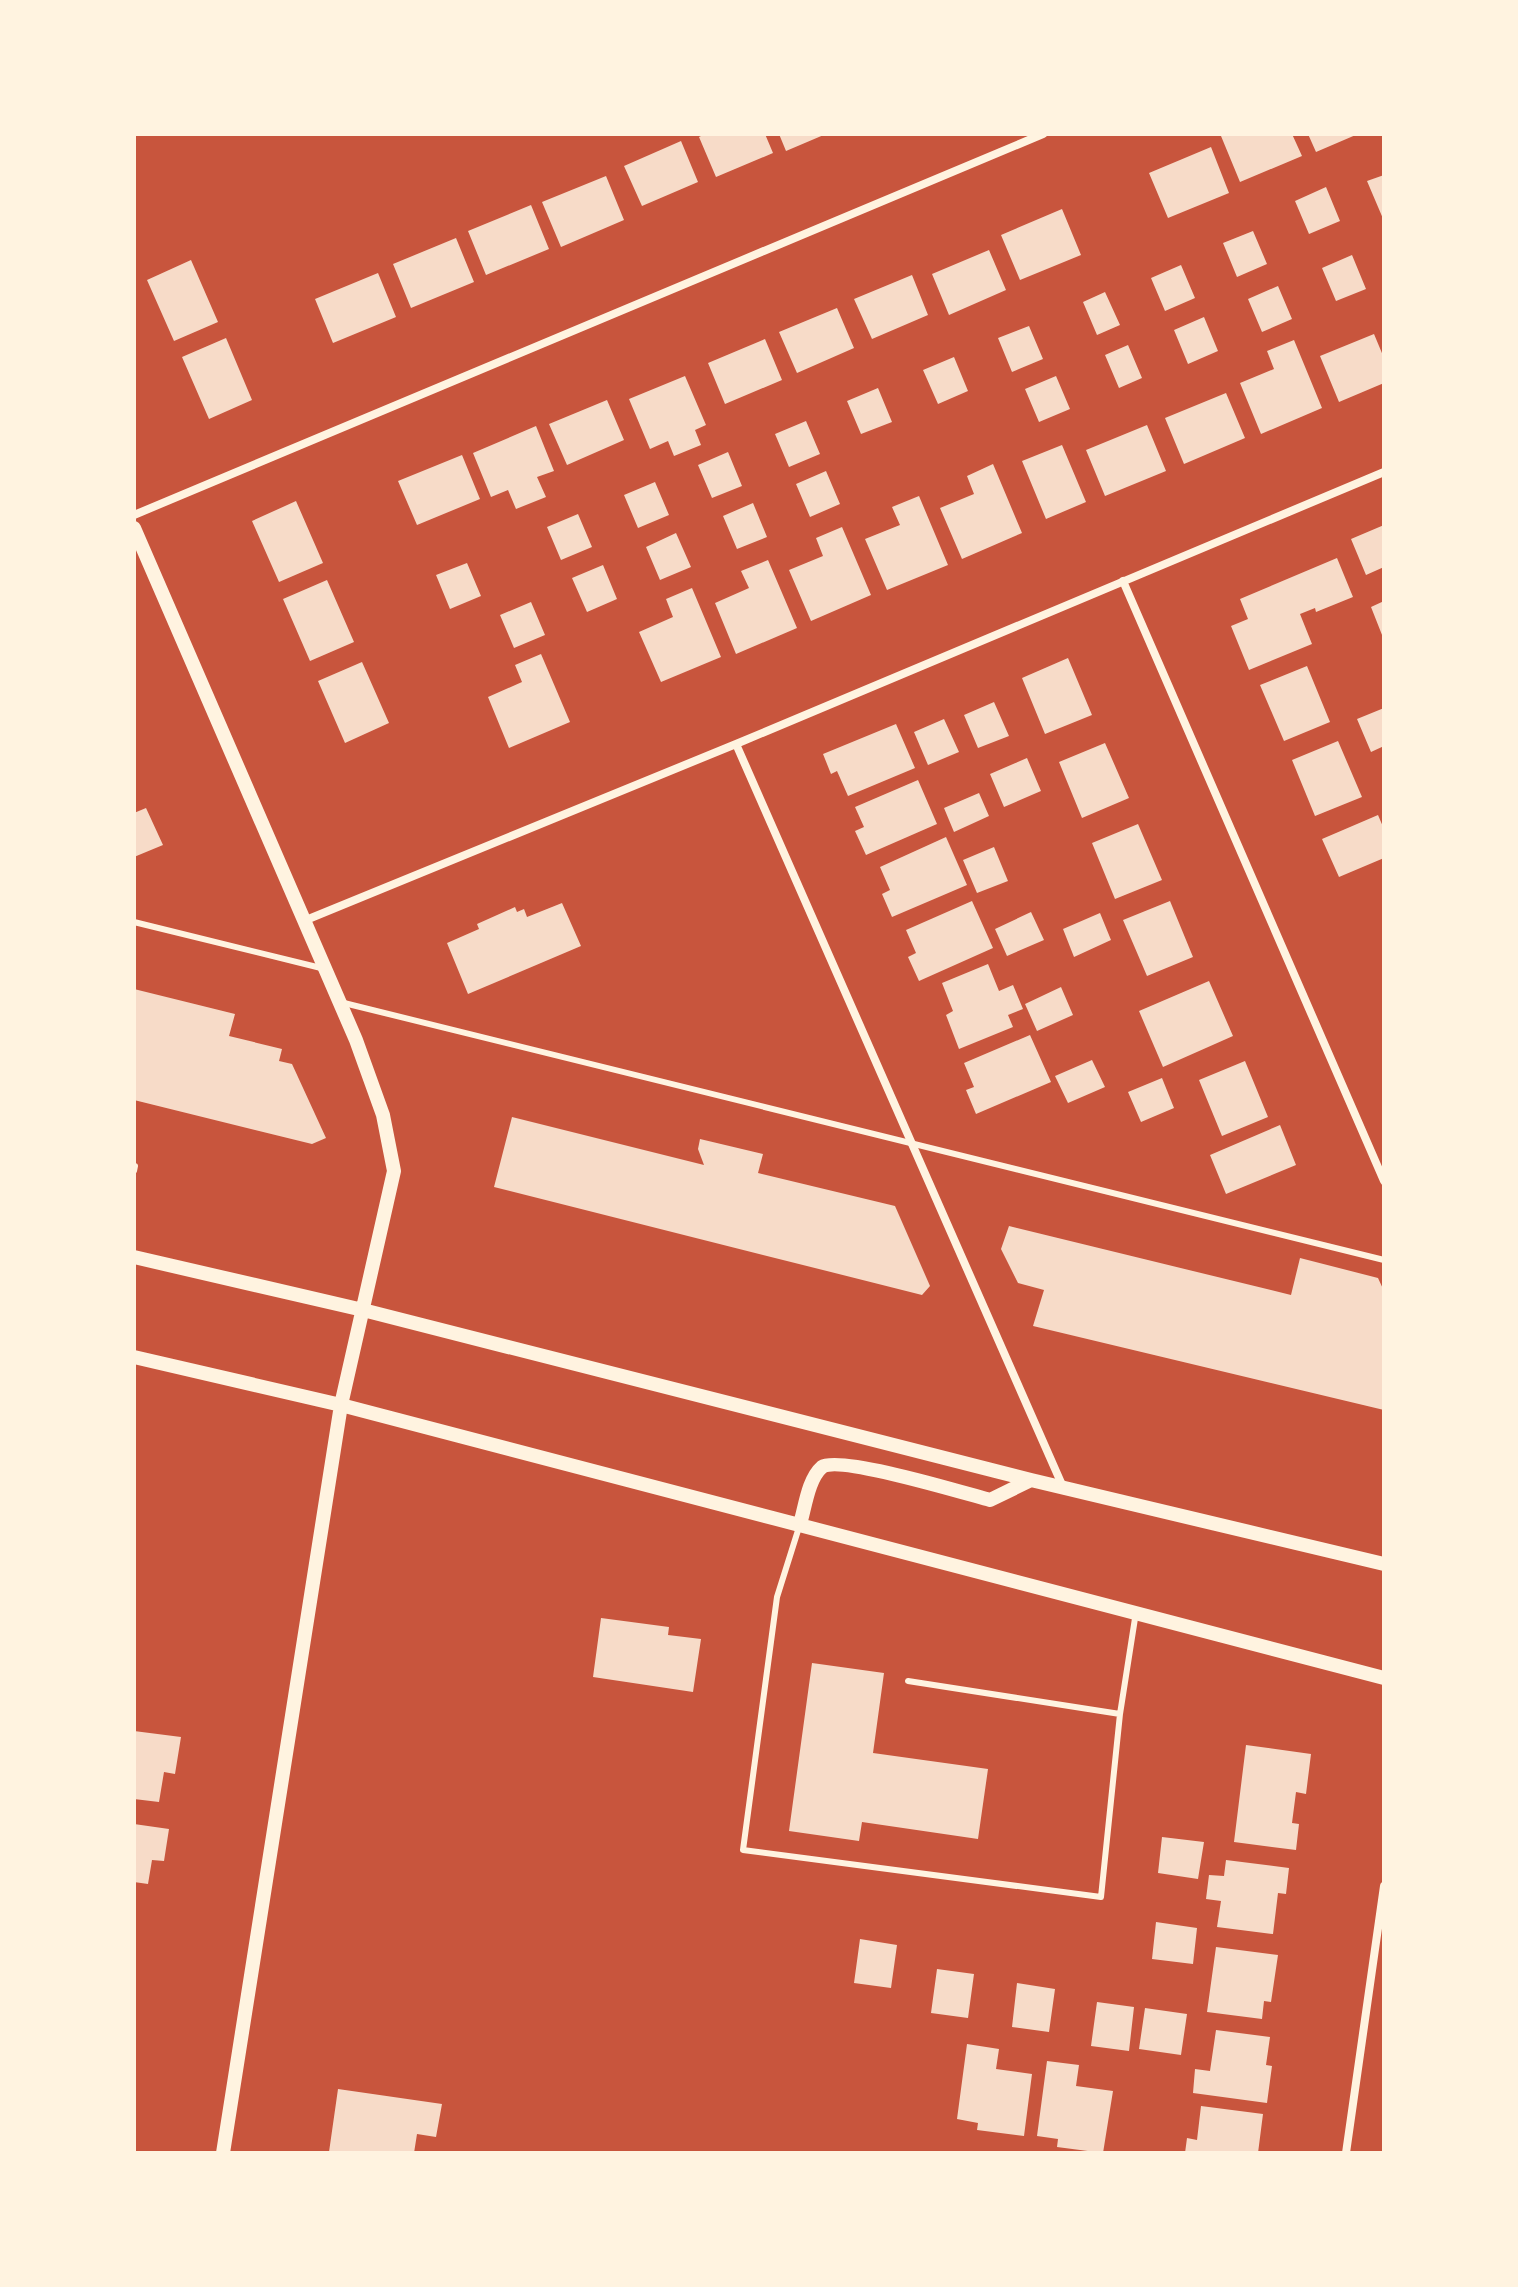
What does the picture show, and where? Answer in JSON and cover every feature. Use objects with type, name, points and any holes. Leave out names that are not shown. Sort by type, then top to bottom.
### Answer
[{"type":"street","points":[[134,515],[1043,134]]},
{"type":"street","points":[[306,920],[736,744],[1384,472]]},
{"type":"street","points":[[134,528],[340,1002],[383,1115],[394,1171],[341,1405],[223,2153]]},
{"type":"street","points":[[1123,581],[1384,1181]]},
{"type":"street","points":[[736,744],[1064,1488]]},
{"type":"street","points":[[134,1257],[363,1310],[1031,1480],[1384,1564]]},
{"type":"street","points":[[134,1357],[341,1405],[1384,1678]]},
{"type":"street","points":[[800,1524],[812,1481],[823,1467],[834,1463],[863,1467],[990,1500],[1031,1480]]},
{"type":"street","points":[[1346,2153],[1384,1886]]},
{"type":"lane","points":[[134,922],[327,970]]},
{"type":"lane","points":[[340,1002],[1384,1260]]},
{"type":"lane","points":[[800,1524],[777,1597],[743,1850],[1101,1897],[1120,1714],[1136,1612]]},
{"type":"lane","points":[[908,1681],[1120,1714]]},
{"type":"building","points":[[705,134],[765,134],[773,153],[716,177],[699,137]]},
{"type":"building","points":[[779,134],[826,134],[786,151]]},
{"type":"building","points":[[1292,134],[1302,156],[1240,182],[1221,136]]},
{"type":"building","points":[[1308,134],[1358,134],[1316,152]]},
{"type":"building","points":[[681,141],[698,182],[642,206],[624,166]]},
{"type":"building","points":[[1211,147],[1229,193],[1168,218],[1149,173]]},
{"type":"building","points":[[1384,175],[1384,221],[1367,181]]},
{"type":"building","points":[[606,176],[624,220],[561,247],[542,202]]},
{"type":"building","points":[[1326,187],[1340,221],[1309,234],[1295,201]]},
{"type":"building","points":[[531,205],[549,249],[486,275],[468,231]]},
{"type":"building","points":[[1062,209],[1081,255],[1020,280],[1001,235]]},
{"type":"building","points":[[1253,231],[1267,264],[1237,277],[1223,243]]},
{"type":"building","points":[[456,238],[474,282],[411,308],[393,264]]},
{"type":"building","points":[[989,250],[1006,290],[949,315],[932,274]]},
{"type":"building","points":[[1352,255],[1366,289],[1336,301],[1322,268]]},
{"type":"building","points":[[191,260],[218,322],[174,341],[147,280]]},
{"type":"building","points":[[1181,265],[1195,298],[1165,311],[1151,278]]},
{"type":"building","points":[[378,273],[396,317],[333,343],[315,299]]},
{"type":"building","points":[[912,275],[928,315],[872,339],[854,299]]},
{"type":"building","points":[[1278,286],[1292,319],[1262,332],[1248,299]]},
{"type":"building","points":[[1105,292],[1120,325],[1097,335],[1083,302]]},
{"type":"building","points":[[837,308],[854,348],[797,373],[779,332]]},
{"type":"building","points":[[1204,317],[1218,351],[1188,364],[1174,330]]},
{"type":"building","points":[[1029,326],[1043,359],[1012,372],[998,338]]},
{"type":"building","points":[[1374,334],[1384,358],[1384,383],[1339,402],[1320,356]]},
{"type":"building","points":[[226,338],[252,400],[209,419],[182,357]]},
{"type":"building","points":[[765,339],[782,380],[725,404],[708,363]]},
{"type":"building","points":[[1294,340],[1322,408],[1261,434],[1240,383],[1274,369],[1267,351]]},
{"type":"building","points":[[1128,345],[1142,378],[1119,388],[1105,355]]},
{"type":"building","points":[[954,357],[968,391],[938,404],[923,370]]},
{"type":"building","points":[[685,376],[706,425],[695,430],[701,445],[674,456],[668,441],[650,449],[629,399]]},
{"type":"building","points":[[1056,376],[1070,409],[1039,422],[1025,389]]},
{"type":"building","points":[[878,388],[892,422],[861,434],[847,401]]},
{"type":"building","points":[[1226,393],[1245,438],[1184,464],[1165,418]]},
{"type":"building","points":[[607,400],[624,440],[567,465],[549,424]]},
{"type":"building","points":[[806,421],[820,454],[789,467],[775,434]]},
{"type":"building","points":[[1147,425],[1166,471],[1105,496],[1086,450]]},
{"type":"building","points":[[536,426],[554,471],[537,477],[546,497],[516,509],[508,490],[491,497],[473,453]]},
{"type":"building","points":[[1062,445],[1086,502],[1046,519],[1022,461]]},
{"type":"building","points":[[728,452],[742,486],[712,498],[698,465]]},
{"type":"building","points":[[462,455],[480,499],[417,525],[398,481]]},
{"type":"building","points":[[993,464],[1022,533],[962,559],[940,508],[974,494],[967,476]]},
{"type":"building","points":[[826,471],[840,504],[810,517],[796,484]]},
{"type":"building","points":[[655,482],[669,515],[638,528],[624,495]]},
{"type":"building","points":[[919,496],[948,565],[887,590],[865,539],[900,525],[892,507]]},
{"type":"building","points":[[296,501],[323,563],[279,582],[252,521]]},
{"type":"building","points":[[753,503],[767,537],[737,549],[723,516]]},
{"type":"building","points":[[578,514],[592,547],[561,560],[547,527]]},
{"type":"building","points":[[1384,525],[1384,567],[1366,575],[1351,539]]},
{"type":"building","points":[[842,527],[871,595],[811,621],[789,570],[823,556],[816,538]]},
{"type":"building","points":[[676,533],[691,567],[660,580],[646,547]]},
{"type":"building","points":[[1337,558],[1353,597],[1316,612],[1315,608],[1300,614],[1312,644],[1249,670],[1231,626],[1248,619],[1240,599]]},
{"type":"building","points":[[768,560],[797,628],[736,654],[715,603],[749,588],[741,571]]},
{"type":"building","points":[[467,563],[481,596],[450,609],[436,575]]},
{"type":"building","points":[[603,565],[617,599],[587,612],[572,578]]},
{"type":"building","points":[[327,580],[354,642],[310,661],[283,599]]},
{"type":"building","points":[[692,588],[721,657],[661,682],[639,632],[673,617],[666,599]]},
{"type":"building","points":[[1384,601],[1384,640],[1371,607]]},
{"type":"building","points":[[531,602],[545,635],[514,648],[500,615]]},
{"type":"building","points":[[541,654],[570,722],[509,748],[488,697],[522,682],[515,665]]},
{"type":"building","points":[[1068,658],[1092,715],[1045,734],[1022,678]]},
{"type":"building","points":[[362,662],[389,723],[345,743],[318,681]]},
{"type":"building","points":[[1307,666],[1330,722],[1284,741],[1260,685]]},
{"type":"building","points":[[994,702],[1009,736],[978,748],[964,715]]},
{"type":"building","points":[[1384,708],[1384,746],[1371,752],[1357,719]]},
{"type":"building","points":[[944,719],[959,752],[928,765],[914,732]]},
{"type":"building","points":[[896,724],[915,768],[848,796],[837,771],[831,774],[823,754]]},
{"type":"building","points":[[1338,741],[1362,797],[1315,816],[1292,760]]},
{"type":"building","points":[[1105,743],[1129,798],[1082,818],[1059,762]]},
{"type":"building","points":[[1027,758],[1041,791],[1004,807],[990,774]]},
{"type":"building","points":[[918,780],[937,824],[866,855],[855,831],[864,827],[855,807]]},
{"type":"building","points":[[979,793],[989,816],[954,832],[944,808]]},
{"type":"building","points":[[146,808],[163,845],[134,857],[134,813]]},
{"type":"building","points":[[1378,815],[1384,829],[1384,858],[1339,877],[1322,839]]},
{"type":"building","points":[[1138,824],[1162,880],[1115,899],[1092,843]]},
{"type":"building","points":[[946,837],[967,885],[892,917],[882,894],[890,890],[880,867]]},
{"type":"building","points":[[994,847],[1008,881],[977,893],[963,860]]},
{"type":"building","points":[[972,901],[993,948],[919,981],[908,957],[916,953],[906,930]]},
{"type":"building","points":[[1170,901],[1193,957],[1147,976],[1123,920]]},
{"type":"building","points":[[562,903],[581,946],[468,994],[447,943],[479,929],[477,924],[515,907],[517,912],[524,909],[527,917]]},
{"type":"building","points":[[1031,912],[1044,940],[1007,956],[995,929]]},
{"type":"building","points":[[1100,913],[1111,940],[1074,957],[1063,929]]},
{"type":"building","points":[[988,964],[999,991],[1013,985],[1023,1009],[1008,1015],[1013,1027],[959,1049],[946,1015],[953,1011],[942,983]]},
{"type":"building","points":[[1209,981],[1233,1036],[1163,1067],[1139,1011]]},
{"type":"building","points":[[1061,987],[1073,1015],[1037,1031],[1025,1004]]},
{"type":"building","points":[[134,989],[235,1014],[229,1036],[282,1049],[279,1061],[292,1064],[326,1138],[312,1144],[134,1100]]},
{"type":"building","points":[[1030,1035],[1051,1082],[976,1114],[966,1090],[974,1087],[964,1063]]},
{"type":"building","points":[[1092,1060],[1105,1087],[1068,1103],[1055,1076]]},
{"type":"building","points":[[1245,1061],[1268,1117],[1222,1136],[1199,1080]]},
{"type":"building","points":[[1162,1078],[1174,1108],[1141,1122],[1128,1092]]},
{"type":"building","points":[[512,1117],[704,1165],[698,1149],[700,1139],[763,1154],[758,1173],[895,1206],[930,1286],[922,1295],[494,1187]]},
{"type":"building","points":[[1280,1125],[1296,1165],[1226,1194],[1210,1155]]},
{"type":"building","points":[[1009,1226],[1291,1295],[1300,1258],[1378,1278],[1384,1291],[1384,1410],[1033,1326],[1044,1290],[1018,1283],[1001,1249]]},
{"type":"building","points":[[601,1618],[669,1627],[668,1635],[701,1639],[693,1692],[593,1677]]},
{"type":"building","points":[[812,1663],[884,1673],[873,1753],[988,1769],[978,1839],[862,1822],[859,1841],[789,1831]]},
{"type":"building","points":[[134,1731],[181,1737],[175,1774],[164,1772],[159,1802],[134,1799]]},
{"type":"building","points":[[1246,1745],[1311,1754],[1306,1794],[1296,1792],[1292,1823],[1299,1824],[1296,1850],[1234,1842]]},
{"type":"building","points":[[134,1824],[169,1829],[164,1861],[152,1860],[148,1884],[134,1882]]},
{"type":"building","points":[[1162,1837],[1204,1842],[1198,1879],[1158,1873]]},
{"type":"building","points":[[1226,1860],[1289,1868],[1286,1894],[1278,1893],[1273,1934],[1217,1927],[1221,1901],[1206,1899],[1209,1875],[1224,1876]]},
{"type":"building","points":[[1156,1922],[1197,1928],[1193,1964],[1152,1959]]},
{"type":"building","points":[[860,1939],[897,1945],[891,1988],[854,1983]]},
{"type":"building","points":[[1216,1947],[1278,1955],[1271,2002],[1264,2001],[1262,2019],[1207,2012]]},
{"type":"building","points":[[937,1969],[974,1974],[968,2018],[931,2013]]},
{"type":"building","points":[[1017,1983],[1055,1989],[1049,2032],[1012,2027]]},
{"type":"building","points":[[1097,2002],[1134,2007],[1129,2051],[1091,2046]]},
{"type":"building","points":[[1145,2008],[1187,2014],[1181,2055],[1139,2049]]},
{"type":"building","points":[[1216,2030],[1270,2037],[1266,2065],[1272,2066],[1267,2103],[1193,2093],[1195,2069],[1210,2071]]},
{"type":"building","points":[[967,2044],[999,2049],[996,2069],[1032,2074],[1024,2136],[977,2130],[978,2123],[957,2119]]},
{"type":"building","points":[[1047,2061],[1079,2065],[1076,2086],[1113,2091],[1103,2153],[1057,2147],[1058,2139],[1037,2136]]},
{"type":"building","points":[[338,2089],[442,2104],[436,2137],[417,2134],[414,2153],[329,2152]]},
{"type":"building","points":[[1201,2106],[1263,2114],[1258,2153],[1185,2153],[1187,2138],[1197,2140]]}]
